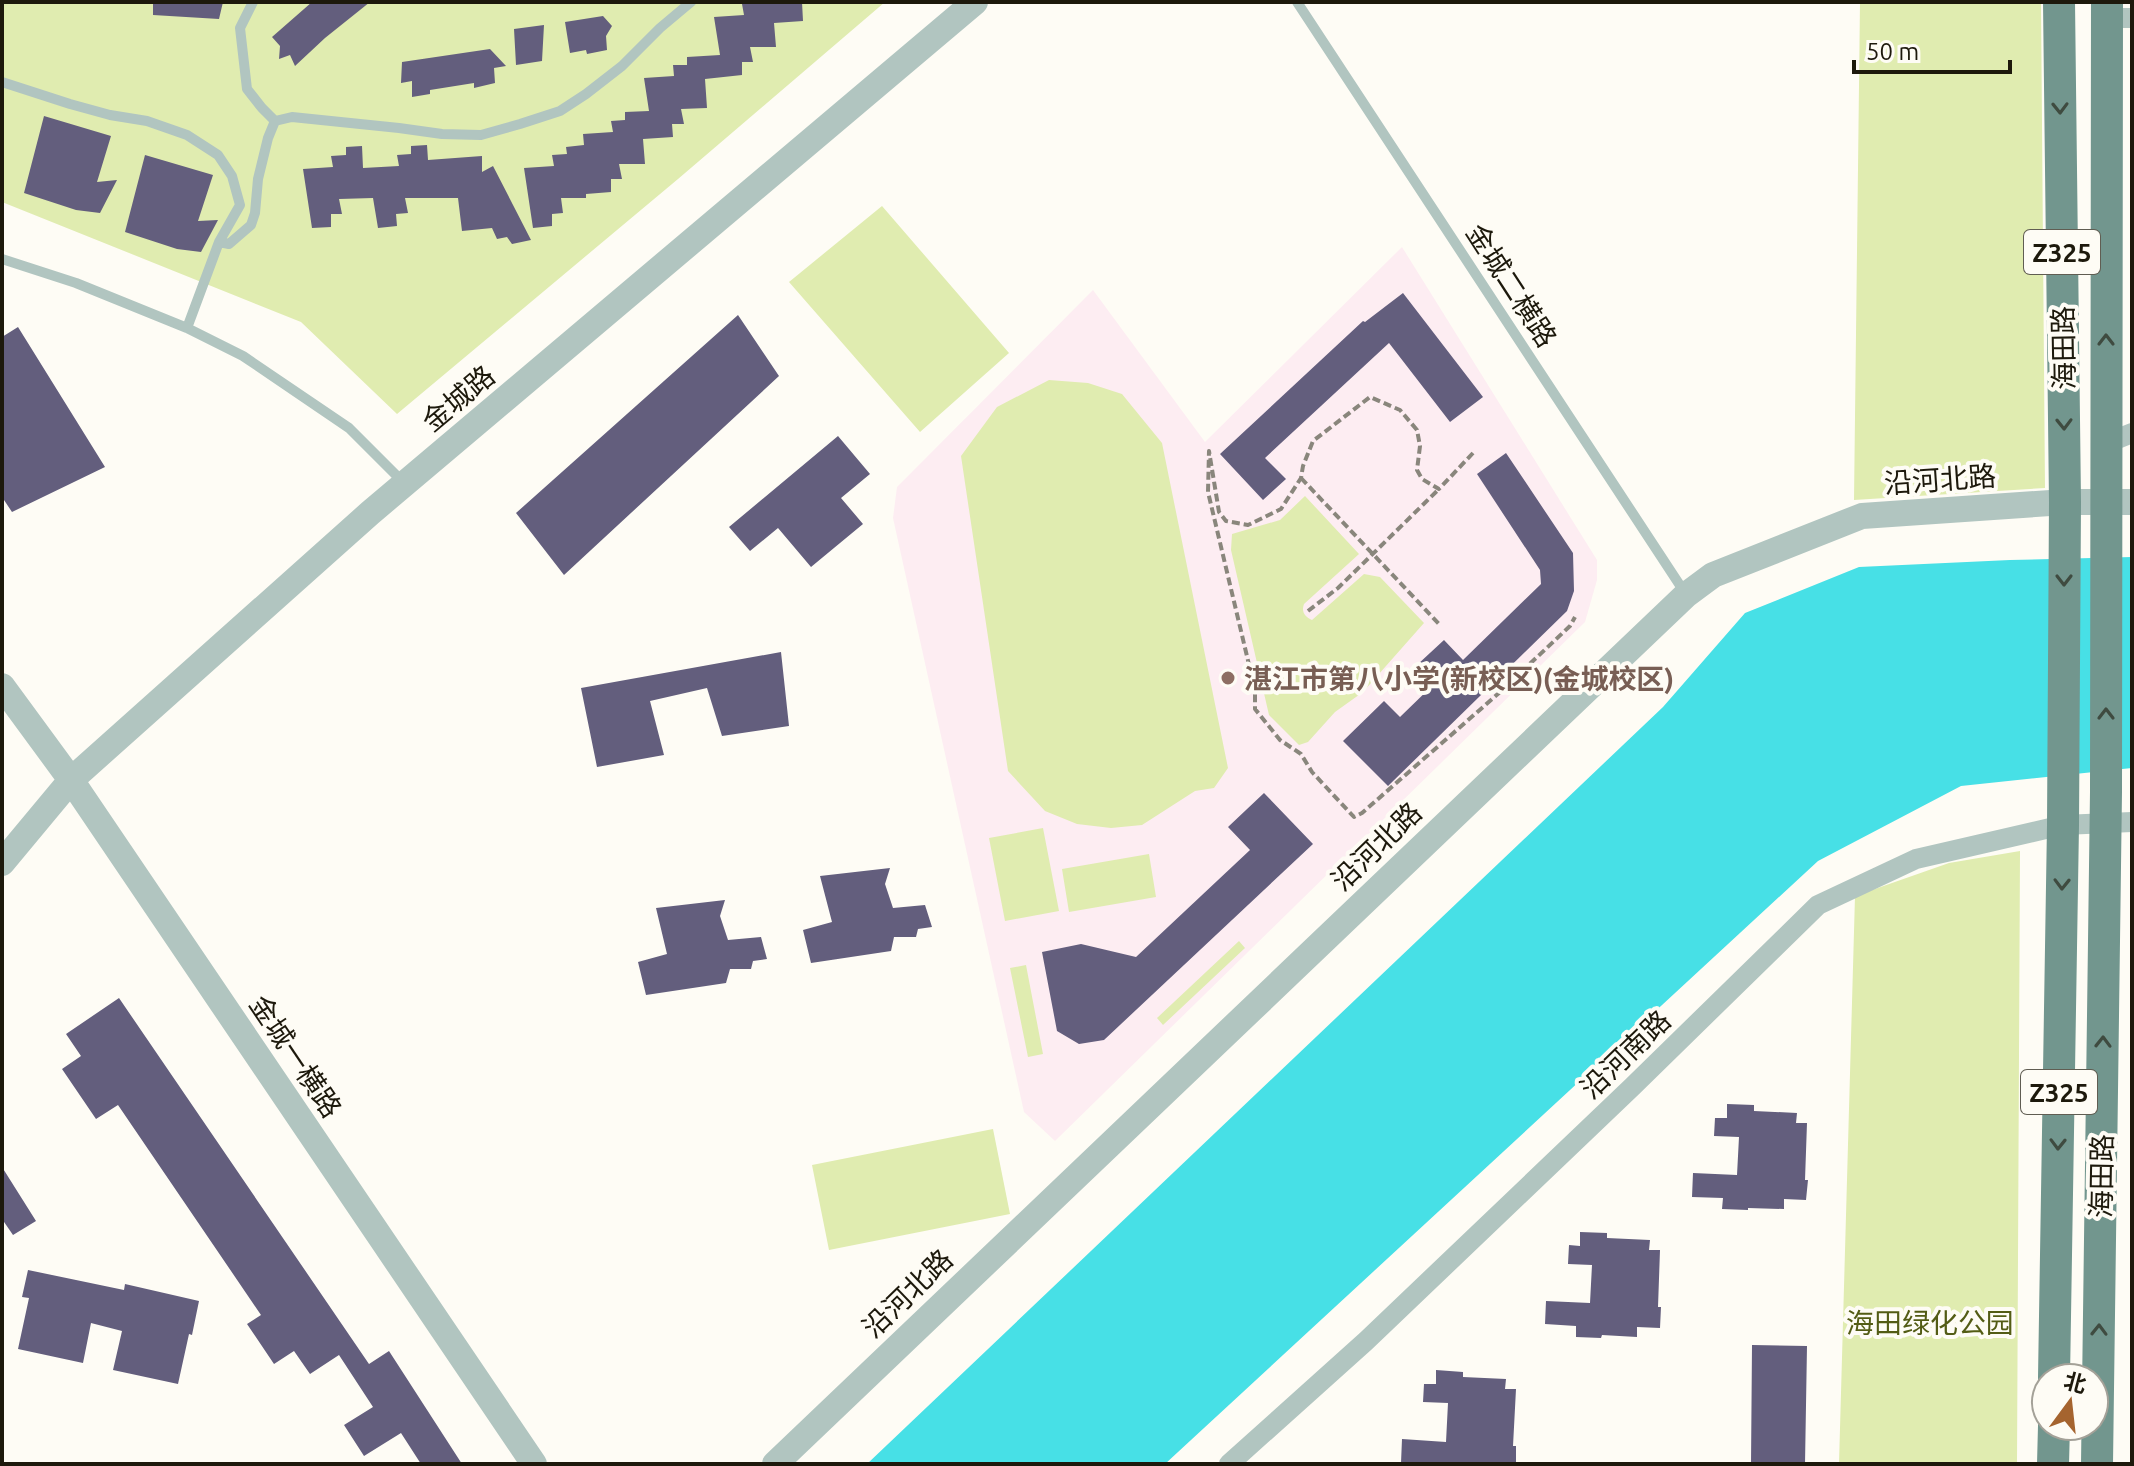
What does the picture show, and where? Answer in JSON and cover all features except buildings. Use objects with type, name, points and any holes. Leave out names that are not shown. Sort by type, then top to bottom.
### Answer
[{"type":"main road","name":"海田路","points":[[2059,2],[2065,502]]},
{"type":"main road","name":"海田路","points":[[2115,13],[2119,502]]},
{"type":"main road","name":"Z325","points":[[2063,816],[2065,502]]},
{"type":"main road","name":"Z325","points":[[2115,812],[2119,502]]},
{"type":"main road","name":"海田路","points":[[2097,1464],[2115,812]]},
{"type":"main road","name":"海田路","points":[[2054,1362],[2063,816]]},
{"type":"main road","points":[[2053,1464],[2054,1442]]},
{"type":"street","name":"金城路","points":[[2,863],[71,780],[370,513],[975,2]]},
{"type":"street","name":"沿河北路","points":[[775,1464],[1686,595],[1713,575],[1862,516],[2065,502],[2119,502]]},
{"type":"street","name":"金城一横路","points":[[2,686],[71,780],[534,1464]]},
{"type":"street","name":"沿河南路","points":[[1229,1464],[1412,1297],[1818,905],[1916,859],[2063,816],[2115,812]]},
{"type":"lane","points":[[253,2],[240,28],[247,89],[275,121]]},
{"type":"lane","points":[[275,121],[292,117],[442,134],[481,135],[520,124],[560,111],[586,94],[622,66],[691,2]]},
{"type":"lane","name":"金城二横路","points":[[1297,2],[1686,595]]},
{"type":"lane","points":[[2,82],[110,115],[147,121],[187,135],[218,155],[232,176],[240,205],[219,242],[187,328]]},
{"type":"lane","points":[[219,242],[229,244],[251,225],[258,179],[275,121]]},
{"type":"lane","points":[[2,259],[76,283],[187,328],[243,356],[349,428],[405,485]]},
{"type":"path","points":[[1439,489],[1422,479],[1417,470],[1420,446],[1417,430],[1400,410],[1370,397],[1313,441],[1301,478],[1281,509],[1248,525],[1226,521],[1219,512],[1209,451],[1208,492],[1255,690],[1255,709],[1280,740],[1301,754],[1312,772],[1354,817],[1499,693],[1570,626],[1575,617]]},
{"type":"path","points":[[1308,611],[1338,588],[1473,453]]},
{"type":"path","points":[[1301,478],[1440,625]]},
{"type":"shaded area","name":"湛江市第八小学(新校区)(金城校区)","points":[[1402,247],[1597,560],[1597,580],[1585,622],[1055,1141],[1024,1112],[893,518],[897,487],[1093,290],[1205,442]]},
{"type":"green space","points":[[2,2],[885,2],[397,414],[301,322],[2,202]]},
{"type":"green space","points":[[1860,2],[2041,2],[2045,488],[1854,500]]},
{"type":"green space","points":[[882,206],[1009,353],[920,432],[789,282]]},
{"type":"green space","points":[[1049,380],[1088,383],[1122,394],[1162,443],[1228,768],[1214,788],[1195,791],[1142,825],[1111,828],[1077,824],[1045,811],[1008,771],[961,456],[997,407]]},
{"type":"green space","points":[[1305,496],[1359,554],[1304,604],[1306,616],[1312,620],[1364,574],[1380,577],[1424,623],[1363,692],[1335,712],[1308,742],[1299,745],[1269,715],[1231,550],[1232,534],[1280,520]]},
{"type":"green space","points":[[1043,828],[1059,911],[1005,921],[989,838]]},
{"type":"green space","name":"海田绿化公园","points":[[2020,851],[2017,1464],[1839,1464],[1855,896],[1949,863]]},
{"type":"green space","points":[[1149,854],[1156,897],[1069,912],[1062,869]]},
{"type":"green space","points":[[1239,941],[1245,948],[1163,1025],[1157,1018]]},
{"type":"green space","points":[[1026,965],[1043,1054],[1028,1057],[1010,968]]},
{"type":"green space","points":[[993,1129],[1010,1214],[829,1250],[812,1165]]},
{"type":"water","points":[[2132,557],[2132,768],[1961,786],[1818,861],[1165,1464],[867,1464],[1663,707],[1745,613],[1859,567]]},
{"type":"place","name":"湛江市第八小学(新校区)(金城校区)","points":[[1228,678]]}]
